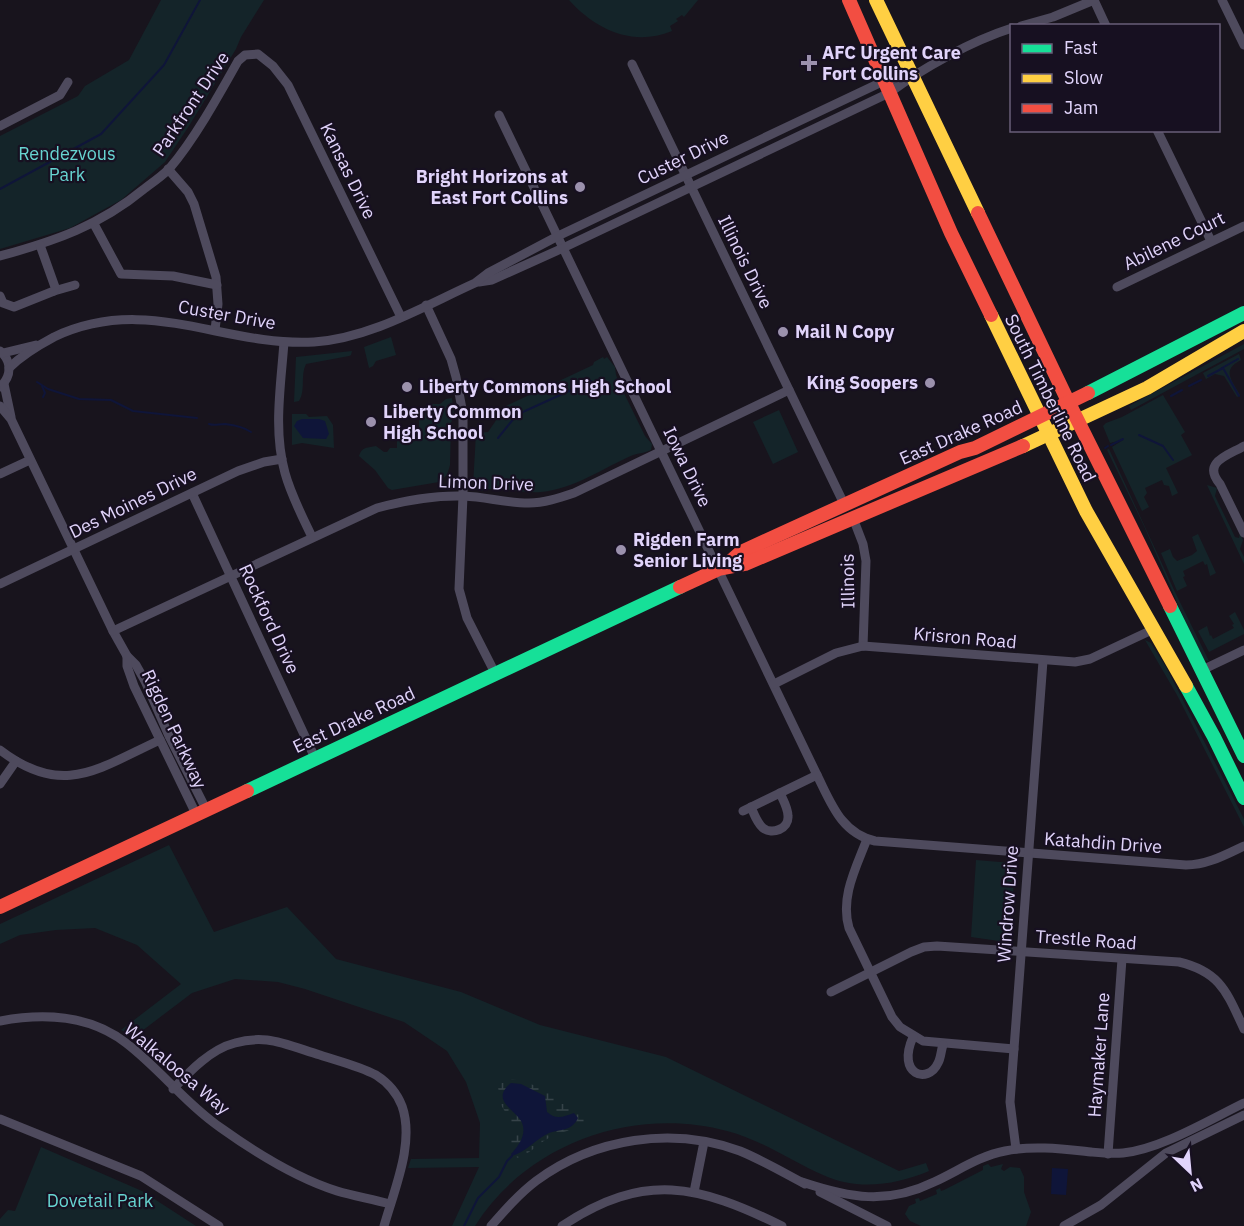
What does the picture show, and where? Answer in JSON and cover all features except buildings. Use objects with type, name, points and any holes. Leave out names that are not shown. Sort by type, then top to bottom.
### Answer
[{"type":"main road","name":"South Timberline Road","points":[[849,0],[951,233],[1039,417],[1091,522],[1214,737],[1244,798]]},
{"type":"main road","name":"South Timberline Road","points":[[876,0],[1077,421],[1244,756]]},
{"type":"main road","name":"East Drake Road","points":[[0,907],[722,568],[741,552],[1069,403],[1155,361],[1244,313]]},
{"type":"main road","points":[[1205,353],[1244,324]]},
{"type":"main road","name":"East Drake Road","points":[[722,568],[745,564],[1048,435],[1147,388],[1244,331]]},
{"type":"main road","points":[[1205,353],[1219,352],[1244,341]]},
{"type":"main road","points":[[774,551],[801,534],[843,514],[845,506]]},
{"type":"main road","points":[[1214,737],[1230,752],[1244,777]]},
{"type":"street","points":[[1028,24],[1053,17],[1094,0],[1105,24]]},
{"type":"street","points":[[1222,0],[1244,45]]},
{"type":"street","name":"Custer Drive","points":[[9,368],[39,345],[66,332],[87,325],[121,320],[152,319],[284,342],[314,342],[367,331],[475,283],[488,273],[558,236],[685,175],[912,76],[990,35],[1010,28]]},
{"type":"street","name":"Parkfront Drive","points":[[0,256],[40,245],[94,224],[132,199],[168,169],[192,136],[238,61],[251,53]]},
{"type":"street","name":"Kansas Drive","points":[[251,53],[263,57],[288,85],[401,317]]},
{"type":"street","name":"Illinois Drive","points":[[632,64],[845,506]]},
{"type":"street","points":[[0,126],[60,95],[68,82]]},
{"type":"street","name":"Custer Drive","points":[[475,283],[492,280],[563,248],[886,87]]},
{"type":"street","name":"Iowa Drive","points":[[499,115],[660,451],[722,568],[817,775],[837,815],[850,830]]},
{"type":"street","points":[[1158,132],[1211,241]]},
{"type":"street","points":[[168,169],[188,192],[194,204],[217,285],[218,304],[215,330]]},
{"type":"street","points":[[94,224],[121,274],[173,276],[217,285]]},
{"type":"street","name":"Abilene Court","points":[[1118,287],[1244,226]]},
{"type":"street","points":[[40,245],[55,287],[54,291]]},
{"type":"street","points":[[0,296],[3,303],[14,307],[75,285]]},
{"type":"street","points":[[426,305],[451,359],[461,399],[464,432],[459,589],[467,618],[495,674]]},
{"type":"street","points":[[284,342],[279,428],[282,459],[293,497],[312,537]]},
{"type":"street","name":"Custer Drive","points":[[1,352],[39,345]]},
{"type":"street","points":[[1,352],[9,362],[8,376],[2,385]]},
{"type":"street","name":"Rigden Parkway","points":[[2,385],[11,419],[30,460],[113,630],[127,656],[136,665],[145,681],[201,812]]},
{"type":"street","name":"Limon Drive","points":[[113,630],[357,516],[398,502],[440,496],[463,496],[527,503],[559,498],[574,493],[789,390]]},
{"type":"street","name":"Rigden Parkway","points":[[0,406],[11,419]]},
{"type":"street","points":[[1244,446],[1217,461],[1214,470],[1215,477],[1244,533]]},
{"type":"street","name":"Des Moines Drive","points":[[0,584],[248,467],[282,459]]},
{"type":"street","points":[[0,474],[30,460]]},
{"type":"street","name":"Rockford Drive","points":[[192,493],[315,758]]},
{"type":"street","name":"Illinois","points":[[853,518],[863,544],[866,561],[863,646]]},
{"type":"street","name":"Krisron Road","points":[[774,684],[836,653],[863,646],[1075,662],[1090,658],[1154,629]]},
{"type":"street","points":[[1200,671],[1244,650]]},
{"type":"street","name":"Rigden Parkway","points":[[127,656],[134,686],[160,740],[201,812]]},
{"type":"street","name":"Windrow Drive","points":[[1016,1149],[1010,1102],[1043,661]]},
{"type":"street","points":[[0,750],[16,761],[46,774],[80,775],[160,740]]},
{"type":"street","points":[[0,784],[16,761]]},
{"type":"street","points":[[780,793],[788,820],[781,829],[766,830],[747,809],[817,775]]},
{"type":"street","name":"Katahdin Drive","points":[[850,830],[867,839],[888,843],[1197,866],[1244,846]]},
{"type":"street","points":[[867,839],[849,889],[845,915],[849,928],[892,1017],[900,1027],[923,1041],[942,1045],[1014,1049]]},
{"type":"street","name":"Trestle Road","points":[[831,992],[924,947],[1179,962],[1205,971],[1222,987],[1244,1029]]},
{"type":"street","name":"Haymaker Lane","points":[[1108,1154],[1122,959]]},
{"type":"street","name":"Walkaloosa Way","points":[[0,1021],[34,1016],[59,1017],[84,1022],[124,1042],[197,1111],[273,1161],[336,1190],[390,1204]]},
{"type":"street","points":[[913,1037],[909,1045],[907,1062],[910,1068],[920,1074],[934,1069],[938,1064],[942,1045]]},
{"type":"street","points":[[173,1089],[186,1075],[219,1050],[233,1043],[249,1040],[269,1040],[376,1075],[396,1094],[402,1106],[407,1133],[405,1150],[384,1226]]},
{"type":"street","points":[[802,1182],[850,1196],[893,1195],[918,1189],[989,1155],[1016,1149],[1034,1148],[1108,1154],[1131,1152],[1158,1144],[1244,1103]]},
{"type":"street","points":[[1071,1224],[1101,1205],[1166,1153],[1244,1115]]},
{"type":"street","points":[[0,1119],[141,1176],[219,1226]]},
{"type":"street","points":[[491,1226],[534,1182],[580,1155],[639,1139],[683,1138],[740,1151],[887,1226]]},
{"type":"street","points":[[694,1192],[704,1142]]},
{"type":"street","points":[[562,1226],[587,1209],[618,1197],[654,1190],[694,1192],[741,1206],[782,1226]]},
{"type":"green space","name":"Rendezvous Park","points":[[161,0],[264,0],[165,162],[121,200],[70,228],[0,249],[0,136],[78,96],[85,86],[129,60]]},
{"type":"green space","points":[[569,0],[698,0],[684,17],[682,15],[670,26],[672,31],[643,37],[616,33],[603,27],[591,20]]},
{"type":"green space","points":[[391,337],[396,355],[376,361],[369,368],[364,347]]},
{"type":"green space","points":[[1244,344],[1244,349],[1131,410],[1129,406]]},
{"type":"green space","points":[[352,351],[349,356],[306,364],[301,397],[299,401],[294,402],[296,357]]},
{"type":"green space","points":[[1239,354],[1241,360],[1231,368],[1230,372],[1240,395],[1237,397],[1224,376],[1215,374],[1206,379],[1203,373]]},
{"type":"green space","points":[[603,357],[604,359],[607,357],[615,367],[620,385],[645,436],[652,444],[651,450],[633,455],[577,482],[553,490],[534,492],[487,489],[481,491],[473,486],[476,433],[488,432],[506,406],[593,365]]},
{"type":"green space","points":[[1163,395],[1185,432],[1181,435],[1192,455],[1166,468],[1178,493],[1172,496],[1169,486],[1164,485],[1162,480],[1145,488],[1147,493],[1144,497],[1149,507],[1142,511],[1112,447],[1123,440],[1110,443],[1103,426]]},
{"type":"green space","points":[[452,398],[454,415],[451,423],[450,465],[447,475],[439,482],[392,490],[388,488],[375,470],[359,456],[362,450],[376,446],[387,452],[390,448],[397,448],[397,441],[419,441],[421,408],[431,404],[440,404]]},
{"type":"green space","points":[[779,410],[798,452],[773,464],[753,422]]},
{"type":"green space","points":[[292,414],[306,414],[309,417],[327,416],[333,425],[334,448],[302,443],[292,445]]},
{"type":"green space","points":[[1109,449],[1209,661],[1202,660],[1144,526],[1107,450]]},
{"type":"green space","points":[[1207,485],[1217,488],[1215,496],[1235,537],[1239,538],[1240,533],[1243,540],[1240,549],[1244,557],[1244,564]]},
{"type":"green space","points":[[1198,534],[1216,573],[1210,576],[1207,564],[1205,565],[1203,561],[1183,571],[1187,586],[1177,591],[1161,553],[1170,549],[1177,561],[1192,555],[1197,551],[1192,537]]},
{"type":"green space","points":[[1235,612],[1244,634],[1209,652],[1198,631],[1207,626],[1213,639],[1234,628],[1229,616]]},
{"type":"green space","points":[[1145,640],[1151,643],[1166,667],[1244,819],[1244,827],[1177,695]]},
{"type":"green space","points":[[169,845],[214,932],[287,907],[336,959],[461,992],[540,1025],[666,1057],[899,1171],[926,1163],[929,1171],[890,1183],[849,1183],[823,1175],[764,1145],[727,1131],[692,1124],[656,1124],[620,1128],[586,1138],[553,1153],[523,1173],[497,1197],[475,1226],[452,1226],[479,1167],[408,1168],[411,1159],[479,1158],[480,1123],[466,1082],[447,1051],[404,1022],[278,982],[235,979],[192,993],[134,1037],[121,1030],[181,984],[137,945],[95,928],[20,935],[0,944],[0,924]]},
{"type":"green space","points":[[976,860],[1012,863],[1015,866],[1010,938],[1006,942],[971,937]]},
{"type":"green space","points":[[505,1079],[525,1082],[544,1090],[580,1111],[585,1115],[587,1122],[552,1136],[519,1158],[512,1156],[508,1150],[509,1118],[501,1105],[498,1087]]},
{"type":"green space","name":"Dovetail Park","points":[[41,1147],[142,1191],[196,1226],[0,1226],[0,1219],[8,1210],[15,1211]]},
{"type":"green space","points":[[988,1164],[991,1167],[1003,1164],[1001,1169],[1004,1171],[1010,1167],[1020,1168],[1024,1177],[1024,1192],[1031,1212],[1026,1226],[921,1226],[910,1221],[905,1214],[909,1206],[916,1203],[915,1199],[919,1198],[920,1201],[937,1194],[936,1190],[940,1188],[941,1191],[944,1190],[983,1170],[983,1166]]},
{"type":"water","points":[[302,419],[325,421],[329,434],[326,439],[303,438],[294,426]]},
{"type":"water","points":[[511,1083],[521,1084],[545,1096],[547,1112],[550,1115],[560,1117],[574,1113],[578,1118],[576,1122],[566,1129],[549,1133],[522,1152],[512,1156],[511,1154],[523,1136],[523,1127],[519,1118],[503,1100],[505,1089]]},
{"type":"water","points":[[1052,1168],[1068,1169],[1066,1195],[1051,1194]]},
{"type":"waterway","points":[[0,189],[101,134],[164,65],[200,0]]},
{"type":"waterway","points":[[1222,368],[1238,359]]},
{"type":"waterway","points":[[1208,376],[1223,368],[1239,396]]},
{"type":"waterway","points":[[1189,386],[1201,380]]},
{"type":"waterway","points":[[498,438],[515,417],[591,381]]},
{"type":"waterway","points":[[37,382],[48,389],[79,399],[111,400],[133,411],[197,418]]},
{"type":"waterway","points":[[42,386],[45,393],[43,397]]},
{"type":"waterway","points":[[1171,396],[1182,390]]},
{"type":"waterway","points":[[209,424],[231,425],[251,432]]},
{"type":"waterway","points":[[1139,435],[1163,446],[1173,460]]},
{"type":"waterway","points":[[1111,445],[1123,439]]},
{"type":"waterway","points":[[464,1226],[478,1198],[499,1177],[512,1156]]},
{"type":"traffic: fast","points":[[1088,393],[1244,313]]},
{"type":"traffic: fast","points":[[247,791],[680,587]]},
{"type":"traffic: fast","points":[[1170,606],[1244,756]]},
{"type":"traffic: fast","points":[[1186,686],[1244,798]]},
{"type":"traffic: slow","points":[[876,0],[978,213]]},
{"type":"traffic: slow","points":[[991,315],[1086,511],[1186,686]]},
{"type":"traffic: slow","points":[[1023,446],[1147,388],[1244,331]]},
{"type":"traffic: jam","points":[[849,0],[951,233],[991,315]]},
{"type":"traffic: jam","points":[[978,213],[1170,606]]},
{"type":"traffic: jam","points":[[725,566],[741,552],[960,452],[975,448],[1088,393]]},
{"type":"traffic: jam","points":[[680,587],[719,569],[745,564],[1023,446]]},
{"type":"traffic: jam","points":[[0,907],[247,791]]},
{"type":"place","name":"AFC Urgent Care Fort Collins","points":[[809,63]]},
{"type":"place","name":"Bright Horizons at East Fort Collins","points":[[580,187]]},
{"type":"place","name":"Mail N Copy","points":[[783,332]]},
{"type":"place","name":"King Soopers","points":[[930,383]]},
{"type":"place","name":"Liberty Commons High School","points":[[407,387]]},
{"type":"place","name":"Liberty Common High School","points":[[371,422]]},
{"type":"place","name":"Rigden Farm Senior Living","points":[[621,550]]}]
